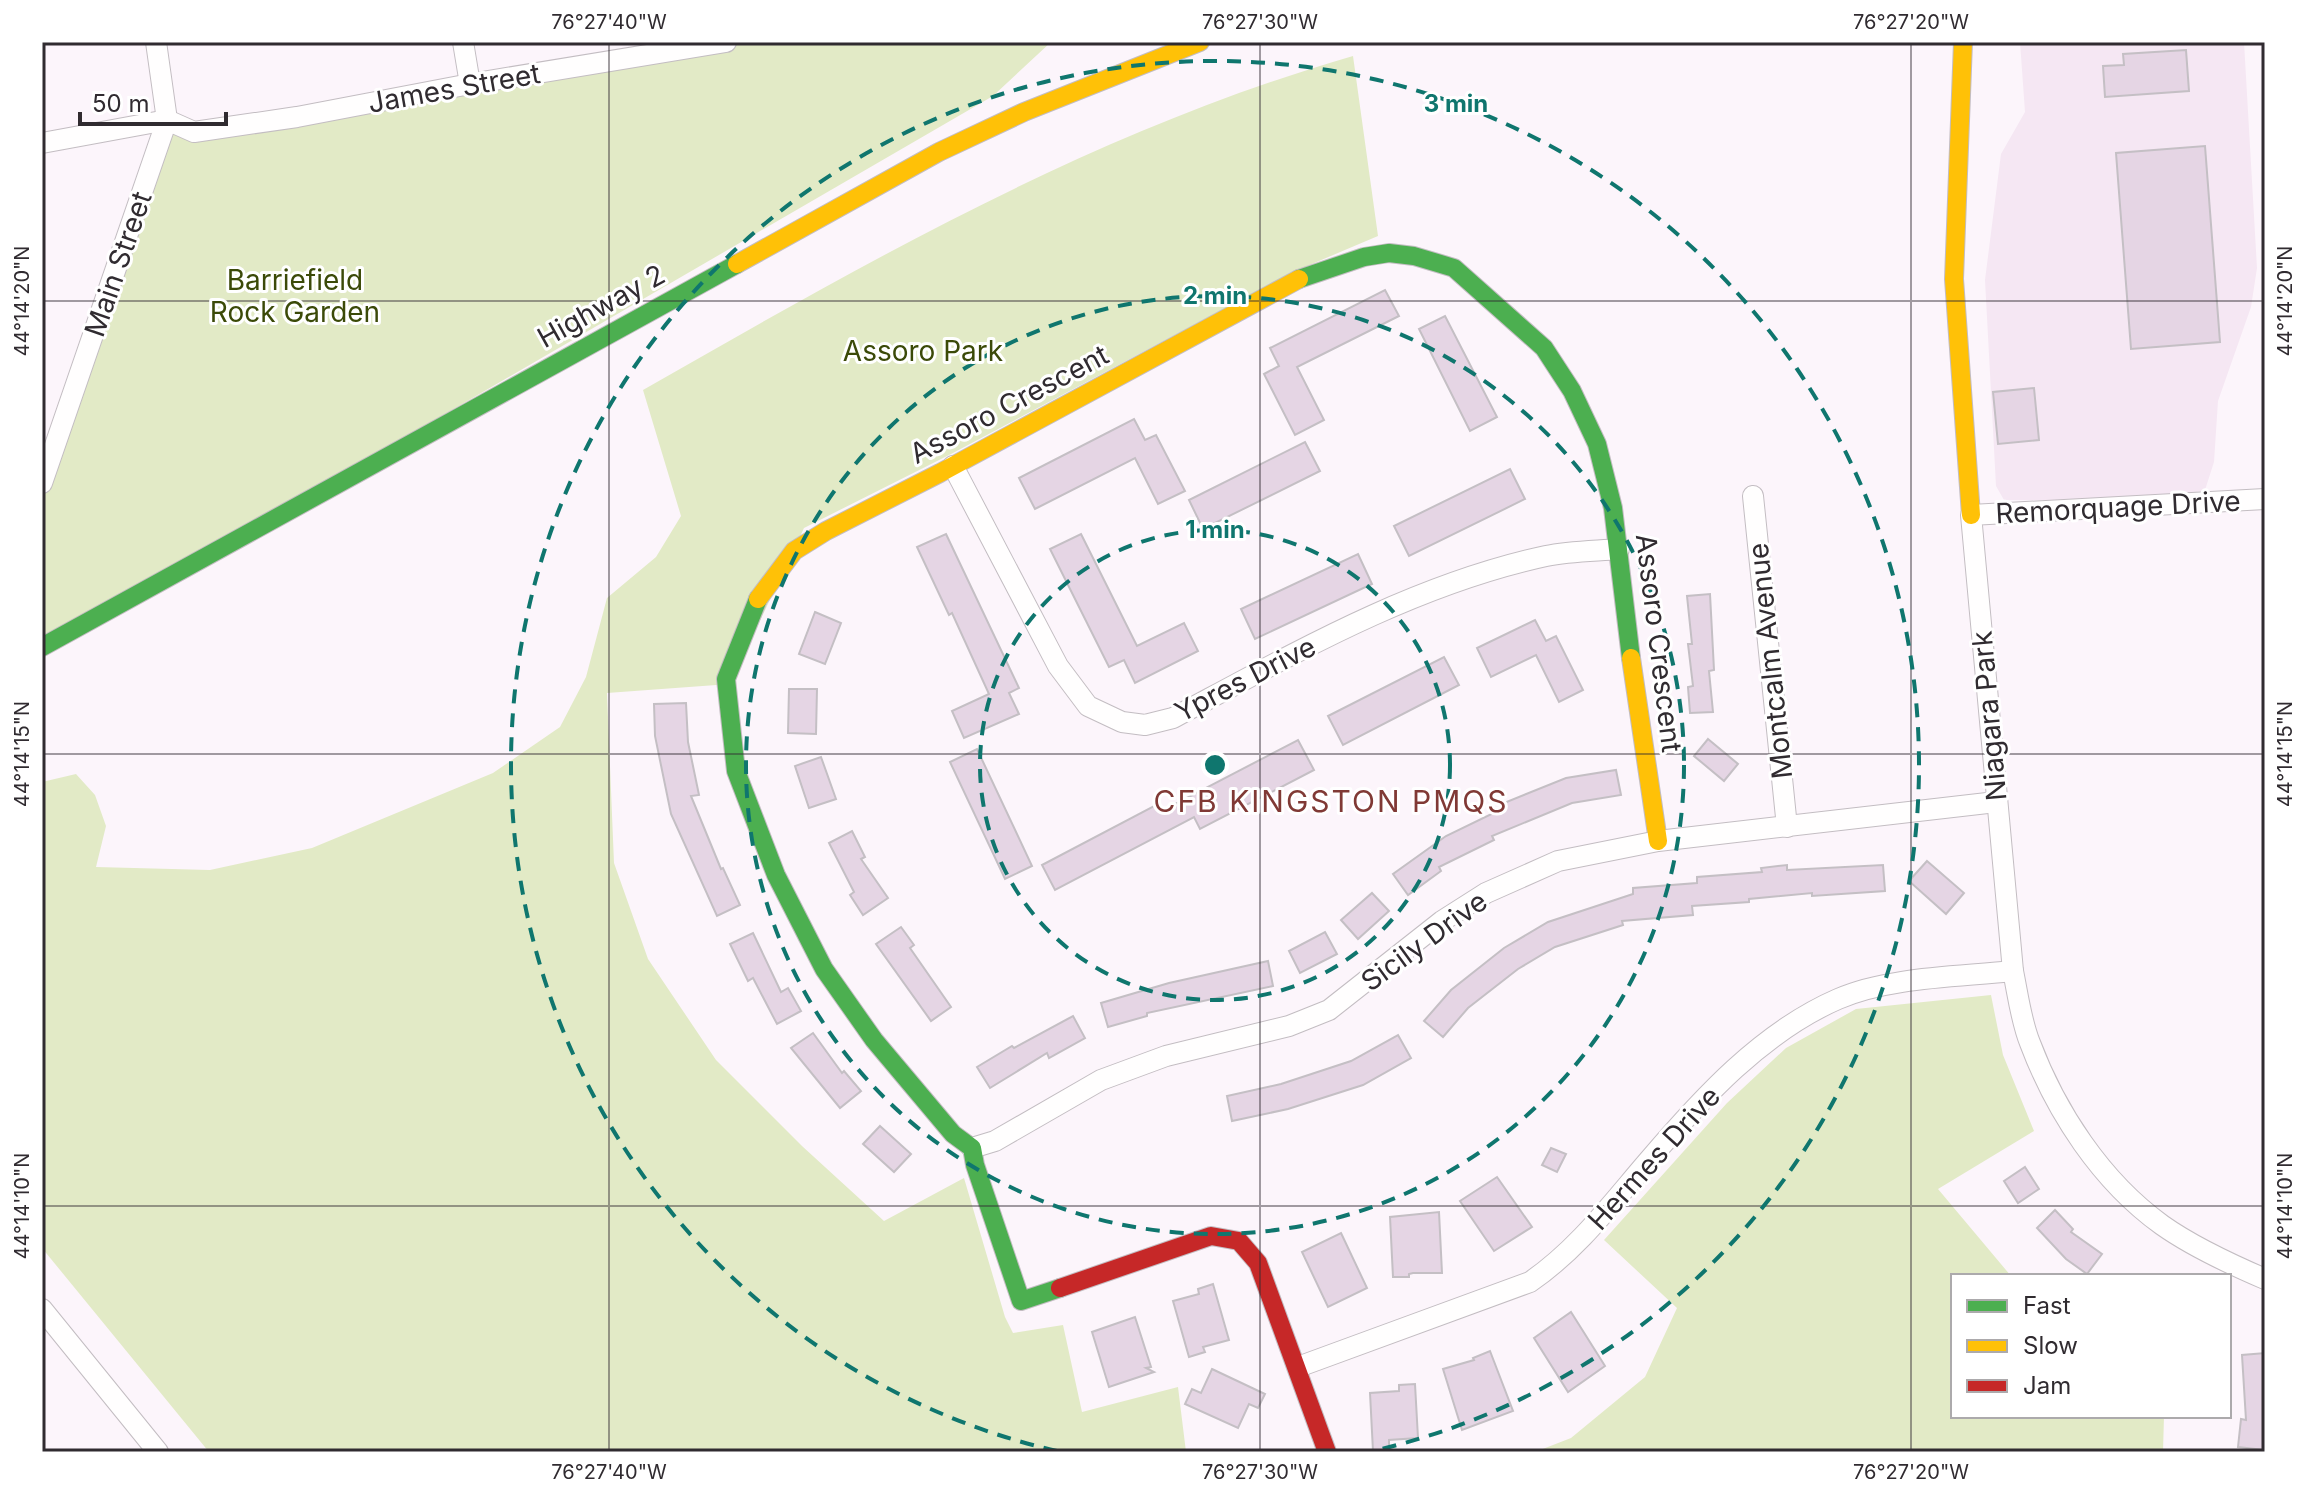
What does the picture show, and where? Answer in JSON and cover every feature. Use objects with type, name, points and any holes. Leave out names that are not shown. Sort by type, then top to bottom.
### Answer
[{"type":"street","name":"Main Street","points":[[42,483],[167,120],[156,42]]},
{"type":"street","points":[[463,42],[470,84]]},
{"type":"street","name":"James Street","points":[[42,143],[167,120],[194,132],[297,117],[470,84],[726,42]]},
{"type":"street","name":"Highway 2","points":[[43,643],[939,152],[1024,112],[1200,42]]},
{"type":"street","name":"Niagara Park","points":[[1963,42],[1954,279],[1996,802],[2013,971],[2029,1041],[2059,1108],[2113,1182],[2162,1225],[2230,1264],[2265,1279]]},
{"type":"street","name":"Assoro Crescent","points":[[972,1148],[953,1134],[874,1040],[824,969],[776,875],[736,771],[726,679],[756,601],[794,551],[1296,280],[1364,257],[1389,253],[1414,256],[1454,268],[1544,348],[1572,391],[1597,444],[1613,508],[1637,707],[1658,841]]},
{"type":"street","name":"Ypres Drive","points":[[953,466],[1058,666],[1088,706],[1122,722],[1145,725],[1173,718],[1366,616],[1484,572],[1548,555],[1619,549]]},
{"type":"street","name":"Montcalm Avenue","points":[[1753,496],[1787,827]]},
{"type":"street","name":"Remorquage Drive","points":[[1971,515],[2265,499]]},
{"type":"street","name":"Sicily Drive","points":[[972,1148],[995,1141],[1101,1080],[1166,1056],[1289,1026],[1329,1010],[1363,987],[1442,921],[1500,887],[1558,861],[1658,841],[1996,802]]},
{"type":"street","name":"Hermes Drive","points":[[1298,1367],[1530,1282],[1556,1264],[1719,1084],[1788,1027],[1839,999],[1884,986],[2013,971]]},
{"type":"street","points":[[972,1148],[1021,1301],[1211,1236],[1232,1236],[1247,1245],[1258,1263],[1327,1452]]},
{"type":"street","points":[[42,1309],[158,1452]]},
{"type":"shaded area","points":[[2020,42],[2244,42],[2257,268],[2251,307],[2218,401],[2214,462],[2205,490],[2160,500],[2004,500],[1996,486],[1985,280],[2001,154],[2025,112]]},
{"type":"green space","name":"Barriefield Rock Garden","points":[[726,42],[1051,42],[993,96],[45,646],[42,635],[42,483],[167,120],[194,132]]},
{"type":"green space","name":"Assoro Park","points":[[1353,56],[1378,236],[1293,272],[953,453],[804,528],[730,684],[607,693],[614,863],[648,959],[716,1060],[802,1146],[884,1221],[964,1178],[1005,1317],[1013,1333],[1063,1325],[1082,1412],[1178,1387],[1186,1452],[209,1452],[42,1248],[42,782],[76,774],[95,795],[106,826],[96,867],[210,870],[312,848],[493,773],[560,727],[586,677],[607,598],[656,557],[681,516],[643,390],[901,246],[1076,160],[1258,86]]},
{"type":"green space","points":[[1991,995],[2003,1055],[2034,1131],[1938,1189],[2009,1274],[1951,1274],[1951,1418],[2164,1418],[2163,1452],[1535,1452],[1571,1438],[1645,1377],[1677,1308],[1604,1240],[1727,1103],[1786,1048],[1856,1009]]},
{"type":"building","points":[[2186,50],[2189,91],[2105,97],[2103,66],[2124,65],[2123,54]]},
{"type":"building","points":[[2205,146],[2220,342],[2131,349],[2116,153]]},
{"type":"building","points":[[1385,290],[1399,316],[1297,367],[1324,420],[1295,435],[1264,374],[1279,366],[1270,348]]},
{"type":"building","points":[[1445,316],[1497,417],[1470,431],[1419,329]]},
{"type":"building","points":[[2034,388],[2039,440],[1998,444],[1993,392]]},
{"type":"building","points":[[1134,419],[1145,440],[1156,435],[1185,491],[1158,504],[1135,458],[1035,509],[1019,478]]},
{"type":"building","points":[[1305,442],[1320,471],[1203,529],[1189,500]]},
{"type":"building","points":[[1510,469],[1525,499],[1409,556],[1394,526]]},
{"type":"building","points":[[946,534],[1019,688],[1009,693],[1019,714],[964,738],[952,711],[989,694],[952,613],[949,615],[917,547]]},
{"type":"building","points":[[1081,534],[1137,646],[1184,623],[1198,651],[1135,683],[1124,660],[1109,667],[1050,549]]},
{"type":"building","points":[[1358,554],[1372,584],[1255,639],[1241,609]]},
{"type":"building","points":[[1710,594],[1714,670],[1709,671],[1713,712],[1690,713],[1688,687],[1693,686],[1688,644],[1692,644],[1687,596]]},
{"type":"building","points":[[815,612],[841,623],[825,664],[799,654]]},
{"type":"building","points":[[1535,620],[1546,641],[1556,636],[1583,690],[1559,702],[1536,655],[1491,677],[1477,648]]},
{"type":"building","points":[[1444,657],[1459,685],[1343,745],[1328,716]]},
{"type":"building","points":[[789,689],[817,689],[816,734],[788,733]]},
{"type":"building","points":[[686,703],[688,742],[699,795],[691,796],[721,869],[740,905],[717,916],[671,814],[655,736],[654,704]]},
{"type":"building","points":[[1708,739],[1738,764],[1724,781],[1694,756]]},
{"type":"building","points":[[1298,740],[1314,770],[1200,829],[1194,817],[1055,890],[1042,865],[1156,805],[1160,812]]},
{"type":"building","points":[[977,749],[1032,866],[1005,879],[950,762]]},
{"type":"building","points":[[821,757],[836,799],[809,808],[795,766]]},
{"type":"building","points":[[1616,770],[1621,795],[1572,803],[1492,836],[1494,840],[1439,867],[1441,871],[1408,895],[1393,874],[1446,836],[1506,807],[1504,803],[1566,778]]},
{"type":"building","points":[[852,831],[865,857],[861,859],[888,898],[863,915],[850,895],[854,892],[829,843]]},
{"type":"building","points":[[1927,861],[1964,893],[1946,914],[1909,881]]},
{"type":"building","points":[[1787,865],[1787,870],[1883,865],[1885,891],[1749,899],[1749,902],[1692,906],[1693,915],[1622,921],[1623,925],[1555,947],[1518,969],[1468,1008],[1443,1037],[1424,1021],[1451,990],[1504,948],[1548,922],[1633,894],[1633,888],[1697,883],[1697,877],[1762,872],[1761,868]]},
{"type":"building","points":[[1372,893],[1389,911],[1358,939],[1341,920]]},
{"type":"building","points":[[901,927],[914,945],[910,948],[951,1007],[931,1021],[876,944]]},
{"type":"building","points":[[1325,932],[1337,954],[1300,973],[1289,951]]},
{"type":"building","points":[[753,933],[781,992],[788,988],[801,1011],[777,1024],[753,978],[748,981],[730,944]]},
{"type":"building","points":[[1268,961],[1273,986],[1147,1013],[1147,1016],[1108,1027],[1101,1003],[1169,983]]},
{"type":"building","points":[[1073,1016],[1085,1038],[1049,1058],[1047,1053],[990,1088],[977,1067]]},
{"type":"building","points":[[813,1033],[842,1073],[844,1071],[861,1091],[840,1108],[791,1048]]},
{"type":"building","points":[[1398,1035],[1411,1058],[1363,1085],[1288,1109],[1232,1121],[1227,1096],[1281,1084],[1351,1061]]},
{"type":"building","points":[[880,1126],[911,1154],[894,1172],[863,1144]]},
{"type":"building","points":[[1551,1148],[1566,1154],[1557,1172],[1542,1165]]},
{"type":"building","points":[[2025,1167],[2039,1189],[2018,1203],[2004,1181]]},
{"type":"building","points":[[1497,1177],[1532,1227],[1494,1251],[1460,1201]]},
{"type":"building","points":[[2055,1210],[2073,1229],[2071,1232],[2102,1254],[2087,1274],[2066,1259],[2037,1228]]},
{"type":"building","points":[[1439,1212],[1442,1273],[1393,1277],[1390,1217]]},
{"type":"building","points":[[1341,1233],[1367,1288],[1328,1307],[1302,1252]]},
{"type":"building","points":[[1213,1284],[1229,1340],[1203,1347],[1205,1352],[1189,1357],[1173,1301],[1199,1294],[1198,1289]]},
{"type":"building","points":[[1571,1312],[1605,1366],[1568,1392],[1534,1338]]},
{"type":"building","points":[[1135,1317],[1151,1367],[1146,1368],[1154,1372],[1109,1387],[1092,1332]]},
{"type":"building","points":[[1490,1351],[1513,1411],[1462,1430],[1443,1369],[1474,1360]]},
{"type":"building","points":[[2265,1353],[2264,1450],[2238,1447],[2241,1419],[2246,1420],[2242,1355]]},
{"type":"building","points":[[1212,1369],[1265,1394],[1258,1408],[1249,1404],[1238,1428],[1185,1404],[1192,1389],[1201,1393]]},
{"type":"building","points":[[1415,1384],[1418,1438],[1389,1440],[1389,1450],[1373,1451],[1370,1393],[1399,1391],[1399,1385]]},
{"type":"traffic: fast","points":[[1299,279],[1364,257],[1389,253],[1414,256],[1454,268],[1544,348],[1572,391],[1597,444],[1613,508],[1631,658]]},
{"type":"traffic: fast","points":[[42,647],[737,264]]},
{"type":"traffic: fast","points":[[758,599],[726,679],[736,771],[776,875],[824,969],[874,1040],[953,1134],[972,1148],[1021,1301],[1060,1288]]},
{"type":"traffic: slow","points":[[737,264],[939,152],[1024,112],[1200,42]]},
{"type":"traffic: slow","points":[[1963,42],[1954,279],[1971,515]]},
{"type":"traffic: slow","points":[[758,599],[794,551],[826,531],[940,473],[1299,279]]},
{"type":"traffic: slow","points":[[1631,658],[1658,841]]},
{"type":"traffic: jam","points":[[1060,1288],[1211,1236],[1239,1241],[1258,1263],[1327,1452]]},
{"type":"district","name":"CFB KINGSTON PMQS","points":[[1331,802]]}]
